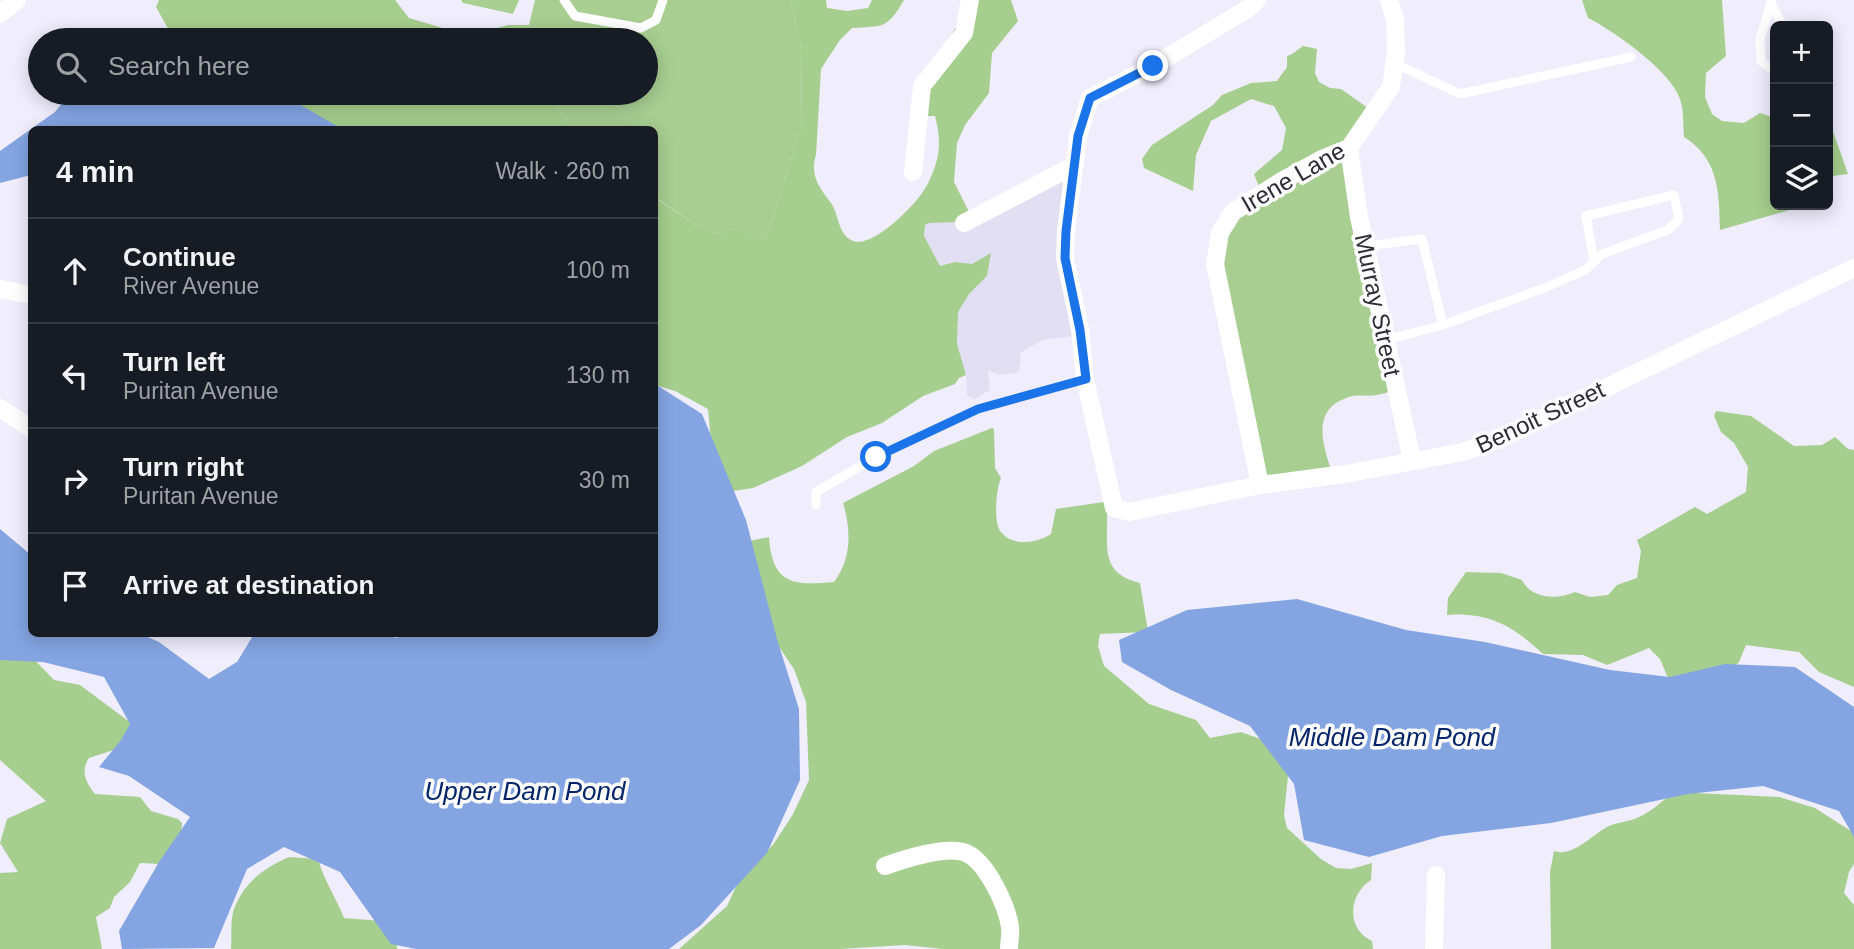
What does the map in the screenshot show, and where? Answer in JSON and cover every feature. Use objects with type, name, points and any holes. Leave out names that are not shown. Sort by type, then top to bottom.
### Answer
[{"type":"street","points":[[0,14],[17,0]]},
{"type":"street","points":[[913,172],[922,86],[964,33],[970,0]]},
{"type":"street","points":[[1086,379],[1080,330],[1065,258],[1078,136],[1090,98],[1153,66],[1249,8],[1257,0]]},
{"type":"street","name":"Irene Lane","points":[[1260,485],[1214,264],[1220,233],[1233,212],[1324,158],[1349,149],[1391,87],[1395,19],[1389,0]]},
{"type":"street","name":"Murray Street","points":[[1349,149],[1359,217],[1412,460]]},
{"type":"street","points":[[964,223],[1075,165]]},
{"type":"street","name":"Benoit Street","points":[[1086,379],[1114,508],[1129,512],[1260,485],[1345,474],[1463,452],[1506,436],[1854,268]]},
{"type":"street","points":[[0,289],[28,294]]},
{"type":"street","points":[[0,408],[28,426]]},
{"type":"street","points":[[886,866],[926,854],[966,853],[985,870],[1003,902],[1010,927],[1009,949]]},
{"type":"street","points":[[1434,949],[1436,875]]},
{"type":"lane","points":[[564,0],[575,16],[640,28],[656,20],[663,0]]},
{"type":"lane","points":[[1772,2],[1781,21]]},
{"type":"lane","points":[[1770,68],[1761,61],[1760,39],[1772,2]]},
{"type":"lane","points":[[1394,63],[1460,94],[1631,57]]},
{"type":"lane","points":[[1386,340],[1443,325],[1547,287],[1585,270],[1602,254],[1668,230],[1679,219],[1674,195],[1586,216],[1594,261]]},
{"type":"lane","points":[[1366,246],[1422,239],[1443,325]]},
{"type":"lane","points":[[816,505],[816,492],[876,457],[978,409],[1086,379]]},
{"type":"shaded area","points":[[1065,169],[1074,336],[1043,340],[1021,352],[1019,372],[999,375],[988,370],[990,390],[974,399],[967,395],[966,375],[957,344],[958,312],[969,294],[987,276],[990,254],[972,264],[955,262],[940,266],[924,236],[925,225],[963,222]]},
{"type":"green space","points":[[159,0],[395,0],[409,18],[442,28],[168,28],[156,7]]},
{"type":"green space","points":[[461,0],[519,0],[513,14],[463,3]]},
{"type":"green space","points":[[535,0],[791,0],[801,48],[802,125],[766,239],[737,228],[716,234],[696,225],[658,199],[658,126],[571,126],[555,105],[658,105],[658,28],[529,28]]},
{"type":"green space","points":[[791,0],[826,0],[827,8],[847,11],[868,8],[872,0],[904,0],[884,24],[852,28],[840,40],[821,69],[815,175],[834,208],[844,233],[851,240],[859,242],[890,226],[917,200],[930,179],[938,157],[939,145],[935,116],[926,116],[930,75],[962,18],[965,0],[1011,0],[1018,21],[992,53],[989,93],[965,125],[957,143],[954,182],[971,216],[963,222],[929,223],[925,225],[924,236],[940,266],[955,262],[972,264],[991,253],[987,276],[969,294],[958,312],[957,344],[966,375],[959,378],[955,384],[923,396],[882,423],[847,437],[802,466],[753,488],[726,492],[713,464],[708,409],[675,391],[658,386],[658,200],[696,225],[716,234],[737,228],[766,239],[802,125],[801,48]]},
{"type":"green space","points":[[1582,0],[1722,0],[1726,56],[1706,73],[1705,97],[1712,114],[1722,121],[1744,123],[1760,113],[1770,116],[1770,210],[1790,210],[1720,230],[1715,178],[1704,155],[1684,137],[1682,108],[1675,88],[1654,64],[1612,32],[1588,18]]},
{"type":"green space","points":[[508,25],[529,25],[529,28],[497,28]]},
{"type":"green space","points":[[1303,46],[1317,49],[1315,73],[1319,82],[1330,88],[1341,89],[1368,108],[1347,149],[1261,192],[1254,174],[1282,150],[1286,128],[1274,106],[1251,99],[1211,121],[1196,155],[1193,191],[1144,168],[1142,159],[1152,145],[1213,105],[1222,95],[1251,83],[1277,81],[1287,67],[1287,56]]},
{"type":"green space","points":[[296,105],[555,105],[571,126],[328,126]]},
{"type":"green space","points":[[1833,131],[1848,174],[1833,176]]},
{"type":"green space","points":[[1347,149],[1393,390],[1377,395],[1349,397],[1329,410],[1322,429],[1332,473],[1258,483],[1222,311],[1220,231]]},
{"type":"green space","points":[[1716,411],[1751,416],[1794,446],[1822,445],[1835,437],[1848,449],[1854,450],[1854,687],[1819,672],[1799,652],[1746,645],[1739,662],[1731,670],[1668,678],[1660,659],[1649,648],[1607,665],[1583,655],[1543,654],[1500,623],[1476,616],[1447,615],[1448,598],[1466,572],[1501,573],[1522,580],[1538,594],[1553,597],[1575,592],[1590,597],[1608,595],[1617,585],[1637,578],[1641,551],[1637,540],[1695,507],[1707,514],[1746,492],[1748,467],[1734,443],[1721,432],[1714,416]]},
{"type":"green space","points":[[992,428],[995,468],[1001,478],[996,506],[998,528],[1006,537],[1018,542],[1039,540],[1051,534],[1056,509],[1111,501],[1107,515],[1109,558],[1118,573],[1140,583],[1148,632],[1100,634],[1098,646],[1104,666],[1149,704],[1196,720],[1210,738],[1241,732],[1286,748],[1289,766],[1284,815],[1287,828],[1321,859],[1336,868],[1351,869],[1372,863],[1371,880],[1358,894],[1353,912],[1358,929],[1372,941],[1373,949],[943,949],[905,945],[839,949],[679,949],[727,906],[742,874],[773,845],[793,814],[809,780],[806,702],[794,669],[763,623],[745,542],[769,537],[775,564],[787,579],[807,583],[834,582],[847,554],[848,523],[843,503],[914,466],[934,451]]},
{"type":"green space","points":[[27,652],[54,680],[80,685],[135,726],[129,745],[89,758],[86,763],[85,777],[95,794],[140,797],[151,811],[178,819],[182,823],[181,847],[160,864],[140,863],[130,882],[114,897],[110,908],[96,917],[102,949],[0,949],[0,873],[18,872],[0,843],[7,819],[46,801],[0,760],[0,657]]},
{"type":"green space","points":[[1675,792],[1779,797],[1815,808],[1854,833],[1854,864],[1849,872],[1844,893],[1854,905],[1854,949],[1551,949],[1550,872],[1554,851],[1575,849],[1607,827],[1644,815]]},
{"type":"green space","points":[[289,857],[318,859],[344,918],[382,921],[397,940],[397,949],[231,949],[233,914],[243,891],[263,871]]},
{"type":"water","points":[[61,105],[301,105],[337,126],[35,126]]},
{"type":"water","points":[[28,131],[28,176],[0,183],[0,151]]},
{"type":"water","name":"Upper Dam Pond","points":[[658,386],[702,414],[746,520],[777,639],[799,709],[800,780],[767,853],[701,925],[669,949],[416,949],[391,944],[340,872],[284,847],[247,869],[214,948],[122,949],[119,931],[159,862],[190,817],[129,776],[99,767],[130,724],[104,677],[43,662],[0,660],[0,529],[28,552],[28,637],[148,637],[159,642],[209,679],[237,662],[252,637],[658,637]]},
{"type":"water","name":"Middle Dam Pond","points":[[1297,599],[1406,630],[1485,642],[1610,670],[1670,677],[1725,664],[1795,667],[1854,707],[1854,837],[1839,811],[1763,786],[1688,794],[1551,823],[1442,836],[1369,857],[1304,840],[1294,784],[1250,726],[1171,690],[1122,662],[1119,640],[1187,610]]},
{"type":"route","points":[[876,457],[978,409],[1086,379],[1080,330],[1065,258],[1078,136],[1090,98],[1153,66]]}]
